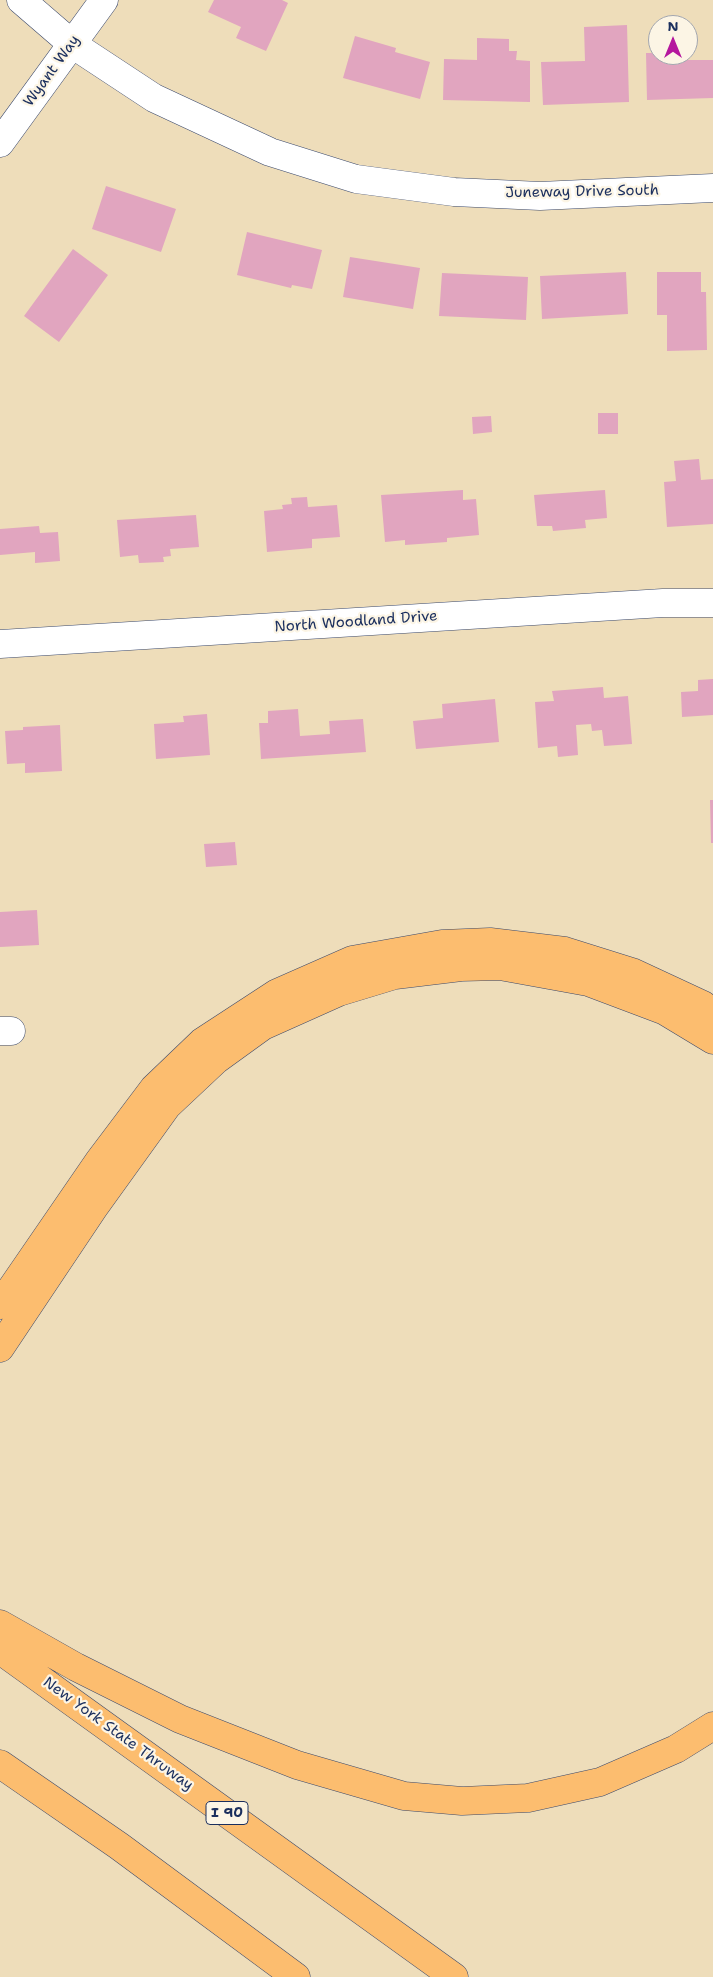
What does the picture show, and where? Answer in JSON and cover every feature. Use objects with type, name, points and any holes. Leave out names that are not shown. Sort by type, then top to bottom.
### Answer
[{"type":"highway","points":[[0,1305],[99,1161],[154,1088],[202,1042],[268,998],[352,960],[442,944],[490,942],[565,951],[632,972],[704,1005],[713,1012]]},
{"type":"highway","points":[[0,1348],[95,1206],[167,1106],[216,1060],[263,1026],[340,992],[395,975],[461,967],[500,966],[588,982],[665,1011],[713,1040]]},
{"type":"highway","points":[[0,1624],[76,1667],[180,1719],[297,1765],[404,1796],[462,1801],[528,1798],[600,1782],[676,1749],[713,1726]]},
{"type":"highway","name":"New York State Thruway","points":[[0,1650],[454,1977]]},
{"type":"highway","points":[[0,1764],[119,1846],[296,1977]]},
{"type":"street","name":"Juneway Drive South","points":[[20,0],[72,44],[154,98],[270,152],[356,179],[454,192],[540,196],[713,188]]},
{"type":"street","name":"Wyant Way","points":[[0,142],[104,0]]},
{"type":"street","name":"North Woodland Drive","points":[[0,644],[662,603],[713,603]]},
{"type":"building","points":[[214,0],[282,0],[288,3],[266,51],[236,38],[241,27],[208,12]]},
{"type":"building","points":[[627,25],[629,102],[543,105],[541,62],[585,61],[584,27]]},
{"type":"building","points":[[355,36],[396,48],[395,52],[430,62],[420,99],[343,78]]},
{"type":"building","points":[[477,38],[509,39],[509,51],[517,51],[516,60],[530,61],[530,102],[443,100],[444,59],[477,60]]},
{"type":"building","points":[[646,53],[648,53],[648,65],[698,65],[698,60],[713,60],[713,98],[647,100]]},
{"type":"building","points":[[106,186],[176,209],[161,252],[92,229]]},
{"type":"building","points":[[247,232],[322,250],[312,289],[292,285],[291,288],[237,275]]},
{"type":"building","points":[[73,249],[108,275],[59,342],[24,316]]},
{"type":"building","points":[[350,257],[420,268],[413,309],[343,297]]},
{"type":"building","points":[[626,272],[628,314],[542,319],[540,276]]},
{"type":"building","points":[[657,272],[701,272],[701,292],[706,292],[707,350],[667,351],[667,315],[657,315]]},
{"type":"building","points":[[442,273],[528,277],[526,320],[439,316]]},
{"type":"building","points":[[598,413],[618,413],[618,434],[598,434]]},
{"type":"building","points":[[491,416],[492,432],[473,434],[472,417]]},
{"type":"building","points":[[699,459],[701,480],[713,479],[713,524],[667,527],[664,482],[676,481],[674,461]]},
{"type":"building","points":[[463,490],[463,500],[476,499],[479,535],[447,538],[447,542],[405,545],[405,540],[385,542],[381,495]]},
{"type":"building","points":[[605,490],[607,518],[585,520],[586,528],[553,531],[552,526],[537,526],[534,495]]},
{"type":"building","points":[[307,497],[308,507],[337,505],[340,537],[312,539],[312,548],[267,552],[264,511],[283,509],[282,505],[292,504],[291,498]]},
{"type":"building","points":[[196,515],[199,547],[170,549],[171,556],[163,557],[164,562],[139,563],[138,555],[120,557],[117,520]]},
{"type":"building","points":[[39,526],[40,533],[58,532],[60,561],[35,563],[35,552],[0,555],[0,529]]},
{"type":"building","points":[[713,679],[713,715],[682,717],[681,692],[698,691],[698,680]]},
{"type":"building","points":[[603,687],[604,698],[628,696],[632,744],[604,746],[602,730],[592,731],[591,724],[576,725],[578,755],[558,757],[557,746],[538,748],[535,702],[554,701],[552,691]]},
{"type":"building","points":[[495,699],[499,742],[416,749],[413,721],[443,718],[442,704]]},
{"type":"building","points":[[298,709],[300,736],[330,734],[329,721],[363,719],[366,752],[261,759],[259,723],[268,723],[268,711]]},
{"type":"building","points":[[207,714],[210,755],[156,759],[154,724],[184,722],[183,716]]},
{"type":"building","points":[[60,725],[62,771],[25,773],[25,763],[7,764],[5,731],[23,730],[23,727]]},
{"type":"building","points":[[710,800],[713,800],[713,843],[711,843]]},
{"type":"building","points":[[235,842],[237,865],[206,867],[204,844]]},
{"type":"building","points":[[37,910],[39,945],[0,947],[0,912]]}]
